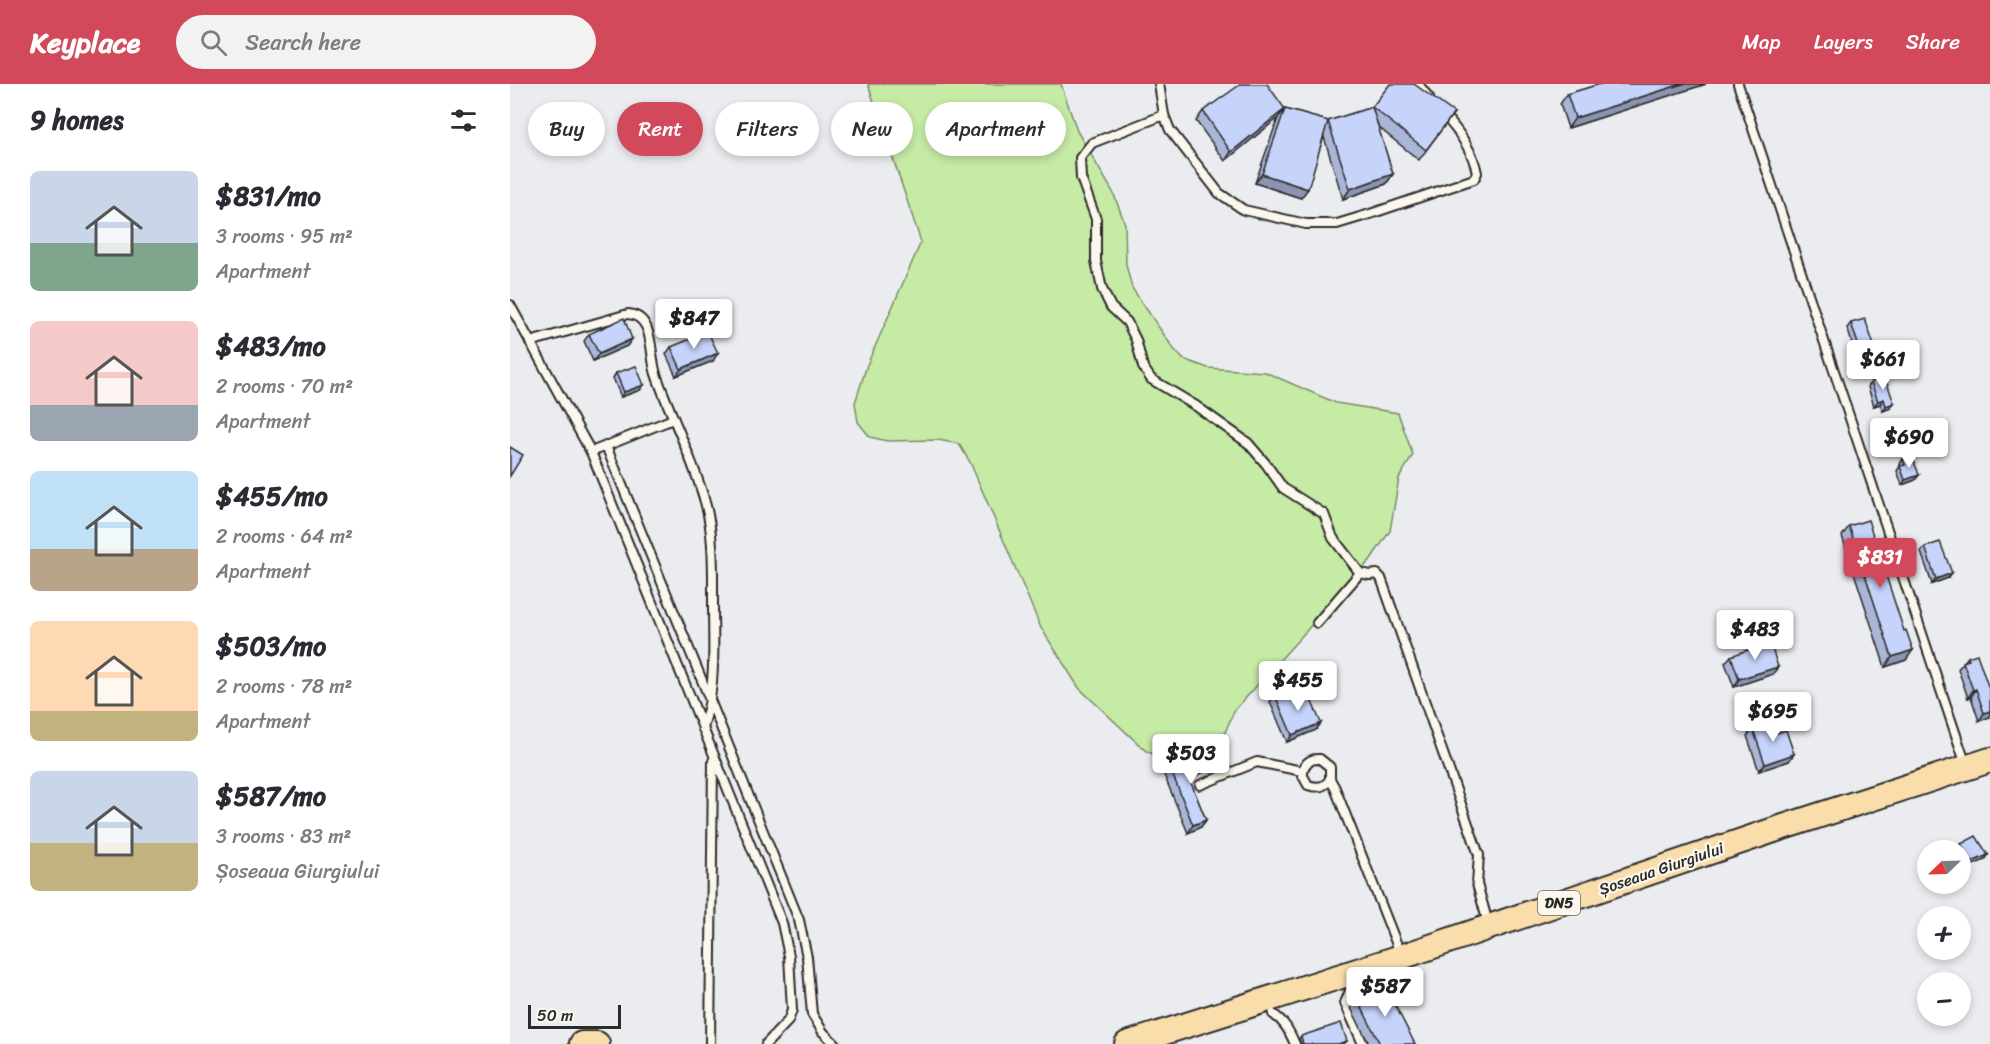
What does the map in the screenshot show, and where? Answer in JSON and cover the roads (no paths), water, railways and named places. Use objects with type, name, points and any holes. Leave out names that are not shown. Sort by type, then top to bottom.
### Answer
[{"type":"highway","name":"Șoseaua Giurgiului","points":[[1127,1044],[1401,957],[1776,829],[1990,760]]},
{"type":"highway","name":"Șoseaua Giurgiului","points":[[1181,1044],[1990,775]]},
{"type":"highway","points":[[582,1044],[597,1044]]},
{"type":"lane","points":[[1159,84],[1164,115],[1170,130],[1219,193],[1244,210],[1306,224],[1337,224],[1474,179],[1478,173],[1475,161],[1453,125],[1418,84]]},
{"type":"lane","points":[[1738,84],[1967,767]]},
{"type":"lane","points":[[1164,115],[1092,143],[1080,158],[1081,178],[1096,219],[1096,261],[1102,289],[1111,307],[1127,322],[1150,379],[1196,406],[1248,443],[1283,488],[1323,514],[1333,538],[1360,573],[1377,574],[1381,578],[1479,855],[1477,884],[1489,927]]},
{"type":"lane","points":[[510,305],[591,452],[782,923],[789,956],[792,1010],[788,1021],[766,1044]]},
{"type":"lane","points":[[530,342],[628,314],[642,319],[647,326],[656,372],[699,482],[709,521],[713,564],[713,655],[710,700],[703,729]]},
{"type":"lane","points":[[591,452],[673,418]]},
{"type":"lane","points":[[606,446],[799,920],[807,957],[812,1014],[822,1032],[835,1044]]},
{"type":"lane","points":[[614,508],[628,502]]},
{"type":"lane","points":[[1317,623],[1360,573]]},
{"type":"lane","points":[[710,1044],[713,755]]},
{"type":"lane","points":[[1330,779],[1324,785],[1315,788],[1305,781],[1302,771],[1305,764],[1311,760],[1320,759],[1330,767],[1330,779],[1401,957]]},
{"type":"lane","points":[[1200,785],[1257,762],[1302,771]]},
{"type":"lane","points":[[1353,987],[1368,1013]]},
{"type":"lane","points":[[1353,987],[1345,1003],[1360,1043]]},
{"type":"lane","points":[[1273,1014],[1287,1026],[1295,1044]]}]
